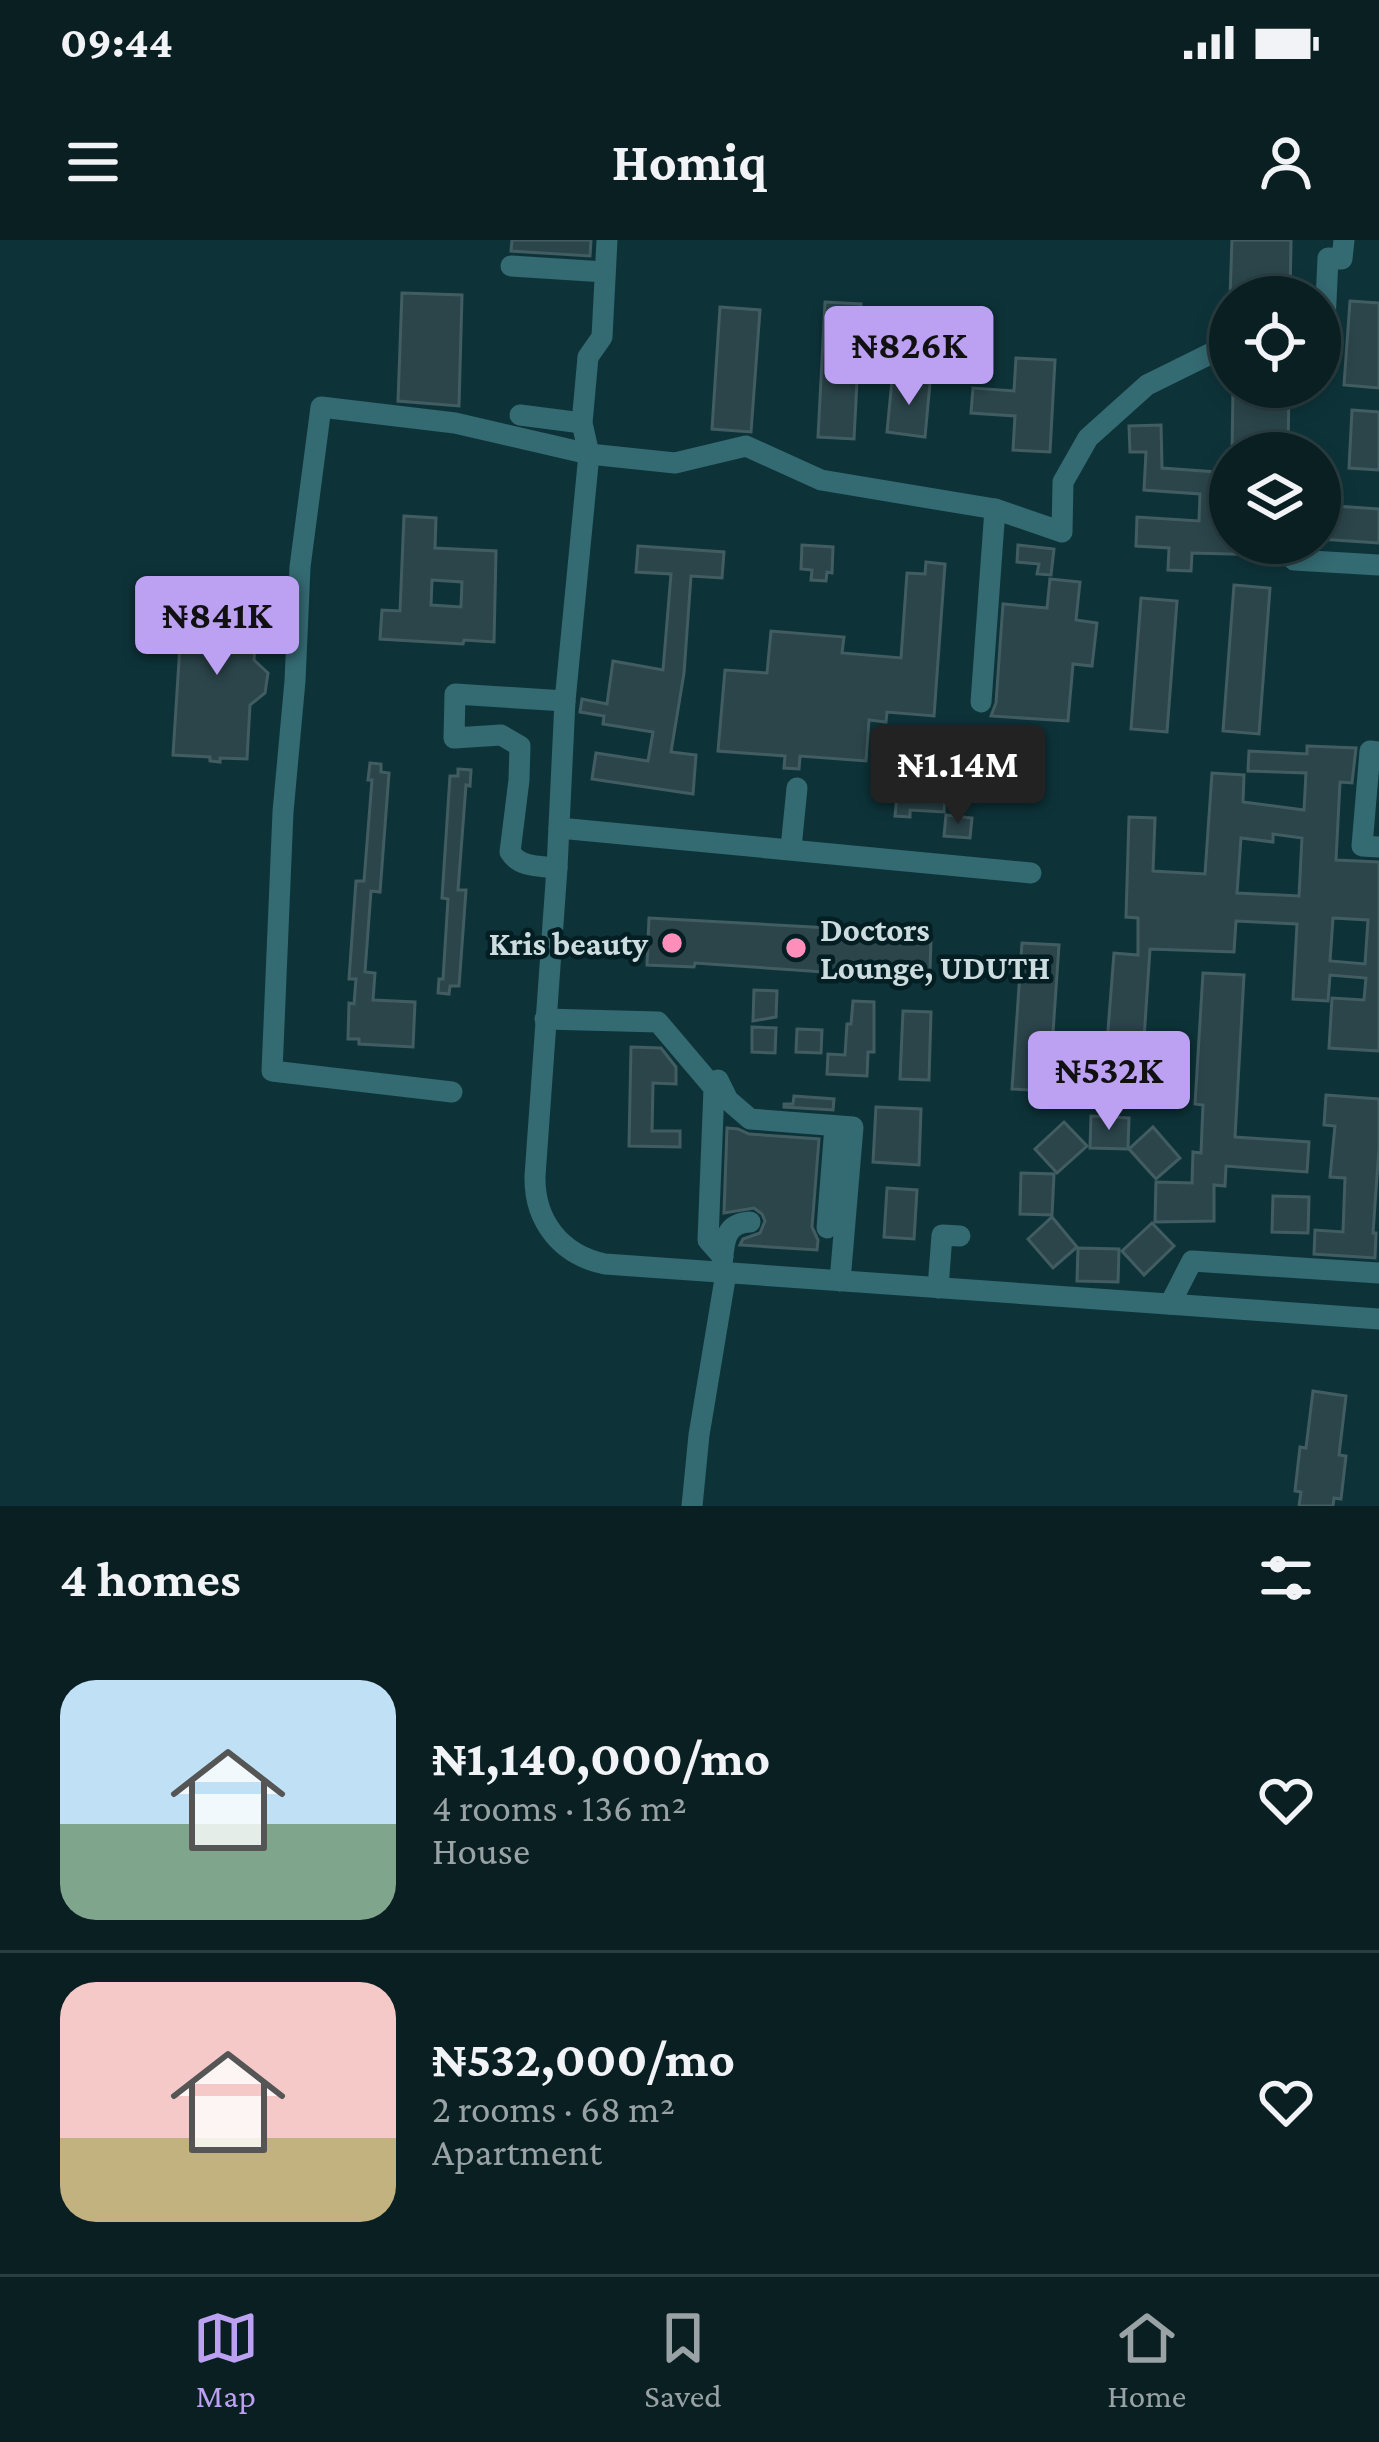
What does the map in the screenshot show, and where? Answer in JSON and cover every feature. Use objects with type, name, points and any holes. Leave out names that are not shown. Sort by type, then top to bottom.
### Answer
[{"type":"street","points":[[607,240],[602,337],[588,357],[582,423],[589,454],[565,701],[535,1188],[539,1210],[550,1230],[565,1246],[595,1262],[723,1267],[840,1281],[1379,1319]]},
{"type":"street","points":[[1327,276],[1328,258],[1342,259],[1344,240]]},
{"type":"street","points":[[511,266],[605,272]]},
{"type":"street","points":[[452,1092],[272,1071],[300,567],[321,407],[455,423],[589,454],[675,463],[746,446],[821,480],[995,509],[1062,532],[1063,482],[1088,438],[1148,385],[1209,354]]},
{"type":"street","points":[[520,415],[582,423]]},
{"type":"street","points":[[981,702],[995,509]]},
{"type":"street","points":[[1341,563],[1379,565]]},
{"type":"street","points":[[557,868],[513,858],[520,746],[501,735],[454,738],[455,694],[565,701]]},
{"type":"street","points":[[1379,752],[1370,751],[1362,846],[1379,847]]},
{"type":"street","points":[[791,848],[797,788]]},
{"type":"street","points":[[559,828],[1031,873]]},
{"type":"street","points":[[545,1019],[658,1022],[714,1088],[708,1240],[723,1267]]},
{"type":"street","points":[[711,1084],[718,1080],[728,1100],[750,1118],[853,1127],[840,1281]]},
{"type":"street","points":[[827,1228],[835,1126]]},
{"type":"street","points":[[692,1506],[728,1232],[750,1222]]},
{"type":"street","points":[[938,1288],[942,1235],[960,1236]]},
{"type":"street","points":[[1170,1304],[1192,1262],[1379,1273]]},
{"type":"shaded area","points":[[0,240],[1379,240],[1379,1506],[0,1506]]},
{"type":"building","points":[[512,240],[591,240],[590,256],[511,251]]},
{"type":"building","points":[[1232,240],[1291,240],[1290,276],[1231,276]]},
{"type":"building","points":[[402,293],[462,295],[459,406],[398,401]]},
{"type":"building","points":[[1350,301],[1379,303],[1379,388],[1344,385]]},
{"type":"building","points":[[825,302],[861,304],[854,439],[818,437]]},
{"type":"building","points":[[720,307],[760,310],[751,432],[712,429]]},
{"type":"building","points":[[1016,358],[1055,360],[1050,452],[1013,450],[1015,416],[971,413],[973,388],[1014,391]]},
{"type":"building","points":[[892,380],[930,383],[925,437],[887,432]]},
{"type":"building","points":[[1233,408],[1289,408],[1288,432],[1232,432]]},
{"type":"building","points":[[1352,410],[1379,412],[1379,470],[1349,468]]},
{"type":"building","points":[[1161,425],[1162,468],[1209,471],[1209,553],[1192,553],[1191,571],[1168,570],[1169,548],[1136,546],[1137,517],[1199,521],[1200,494],[1144,490],[1146,452],[1130,452],[1129,426]]},
{"type":"building","points":[[1341,506],[1379,509],[1379,543],[1341,540]]},
{"type":"building","points":[[404,516],[436,518],[435,548],[496,551],[494,642],[380,639],[382,610],[400,611]],"holes":[[[432,580],[462,582],[461,607],[431,605]]]},
{"type":"building","points":[[802,545],[833,547],[832,573],[827,572],[826,581],[811,580],[812,570],[801,569]]},
{"type":"building","points":[[1018,545],[1054,549],[1051,575],[1037,574],[1039,564],[1017,562]]},
{"type":"building","points":[[638,546],[724,552],[722,578],[691,576],[684,673],[671,752],[696,755],[693,794],[592,779],[596,753],[648,761],[653,732],[603,724],[604,716],[580,712],[582,699],[607,704],[613,661],[663,670],[671,574],[636,572]]},
{"type":"building","points":[[926,562],[945,564],[934,716],[887,712],[886,722],[869,720],[866,761],[800,756],[799,769],[784,768],[785,756],[718,751],[725,670],[767,673],[771,631],[844,637],[842,653],[901,658],[907,573],[925,574]]},
{"type":"building","points":[[1050,579],[1080,582],[1076,620],[1097,623],[1092,666],[1073,664],[1068,721],[991,716],[1003,604],[1047,608]]},
{"type":"building","points":[[1234,585],[1270,588],[1259,734],[1223,731]]},
{"type":"building","points":[[218,596],[258,602],[254,660],[268,673],[265,693],[250,705],[247,759],[220,758],[220,762],[173,755],[183,598],[217,600]]},
{"type":"building","points":[[1141,598],[1177,601],[1167,732],[1131,729]]},
{"type":"building","points":[[1307,746],[1356,748],[1352,783],[1340,782],[1336,860],[1379,862],[1379,1051],[1329,1048],[1332,998],[1364,1000],[1366,978],[1330,975],[1328,1001],[1293,999],[1297,924],[1236,921],[1234,952],[1150,949],[1140,1098],[1103,1095],[1114,953],[1138,955],[1138,918],[1126,917],[1129,817],[1155,818],[1153,871],[1205,874],[1212,773],[1244,775],[1243,802],[1304,810],[1306,773],[1248,771],[1249,751],[1307,754]],"holes":[[[1273,834],[1302,838],[1299,896],[1237,893],[1241,838],[1273,842]],[[1333,918],[1368,920],[1365,964],[1330,961]]]},
{"type":"building","points":[[370,763],[381,764],[381,772],[389,773],[380,892],[371,891],[365,972],[375,973],[373,1000],[415,1002],[413,1047],[359,1044],[359,1039],[348,1039],[349,1003],[354,1004],[356,979],[349,979],[356,881],[364,881]]},
{"type":"building","points":[[458,769],[471,770],[458,890],[466,890],[459,986],[450,986],[449,994],[438,993],[448,899],[442,898],[450,776],[458,776]]},
{"type":"building","points":[[899,776],[946,780],[944,812],[910,810],[910,817],[895,816]]},
{"type":"building","points":[[946,815],[972,818],[970,838],[944,836]]},
{"type":"building","name":"Doctors Lounge, UDUTH","points":[[649,918],[884,931],[884,935],[931,938],[930,970],[882,968],[882,976],[695,963],[694,967],[647,965]]},
{"type":"building","points":[[1022,943],[1059,945],[1049,1091],[1012,1089]]},
{"type":"building","points":[[1203,973],[1244,975],[1235,1137],[1309,1142],[1307,1172],[1226,1166],[1225,1186],[1214,1185],[1214,1221],[1155,1222],[1156,1182],[1192,1183],[1193,1152],[1201,1153],[1203,1105],[1195,1104]]},
{"type":"building","points":[[754,990],[777,991],[776,1017],[753,1021]]},
{"type":"building","points":[[853,1001],[874,1002],[874,1052],[868,1052],[867,1076],[827,1074],[828,1054],[845,1055]]},
{"type":"building","points":[[903,1011],[931,1012],[929,1080],[900,1079]]},
{"type":"building","points":[[752,1027],[776,1028],[775,1053],[752,1052]]},
{"type":"building","points":[[797,1029],[822,1030],[821,1053],[796,1052]]},
{"type":"building","points":[[631,1047],[661,1048],[676,1067],[676,1084],[653,1083],[652,1131],[680,1131],[680,1147],[629,1146]]},
{"type":"building","points":[[1326,1095],[1379,1099],[1375,1258],[1314,1254],[1315,1230],[1343,1232],[1345,1178],[1330,1177],[1335,1126],[1324,1125]]},
{"type":"building","points":[[794,1096],[834,1099],[833,1110],[784,1107],[793,1104]]},
{"type":"building","points":[[876,1107],[921,1109],[919,1165],[873,1162]]},
{"type":"building","points":[[1091,1116],[1129,1118],[1128,1149],[1090,1148]]},
{"type":"building","points":[[1064,1122],[1087,1146],[1057,1173],[1035,1149]]},
{"type":"building","points":[[1153,1127],[1180,1158],[1156,1179],[1129,1149]]},
{"type":"building","points":[[727,1128],[819,1139],[812,1227],[817,1250],[740,1245],[743,1239],[760,1233],[765,1221],[754,1208],[724,1213]]},
{"type":"building","points":[[1021,1173],[1054,1174],[1052,1215],[1020,1214]]},
{"type":"building","points":[[887,1188],[917,1190],[914,1239],[884,1237]]},
{"type":"building","points":[[1273,1196],[1309,1197],[1308,1233],[1272,1232]]},
{"type":"building","points":[[1052,1217],[1077,1247],[1053,1268],[1028,1239]]},
{"type":"building","points":[[1152,1223],[1174,1246],[1144,1275],[1122,1251]]},
{"type":"building","points":[[1078,1248],[1119,1249],[1118,1282],[1077,1281]]},
{"type":"building","points":[[1313,1391],[1346,1396],[1339,1455],[1346,1456],[1341,1499],[1334,1498],[1333,1506],[1299,1506],[1301,1492],[1295,1491]]},
{"type":"place","name":"Kris beauty","points":[[672,943]]},
{"type":"place","name":"Doctors Lounge, UDUTH","points":[[796,948]]}]
